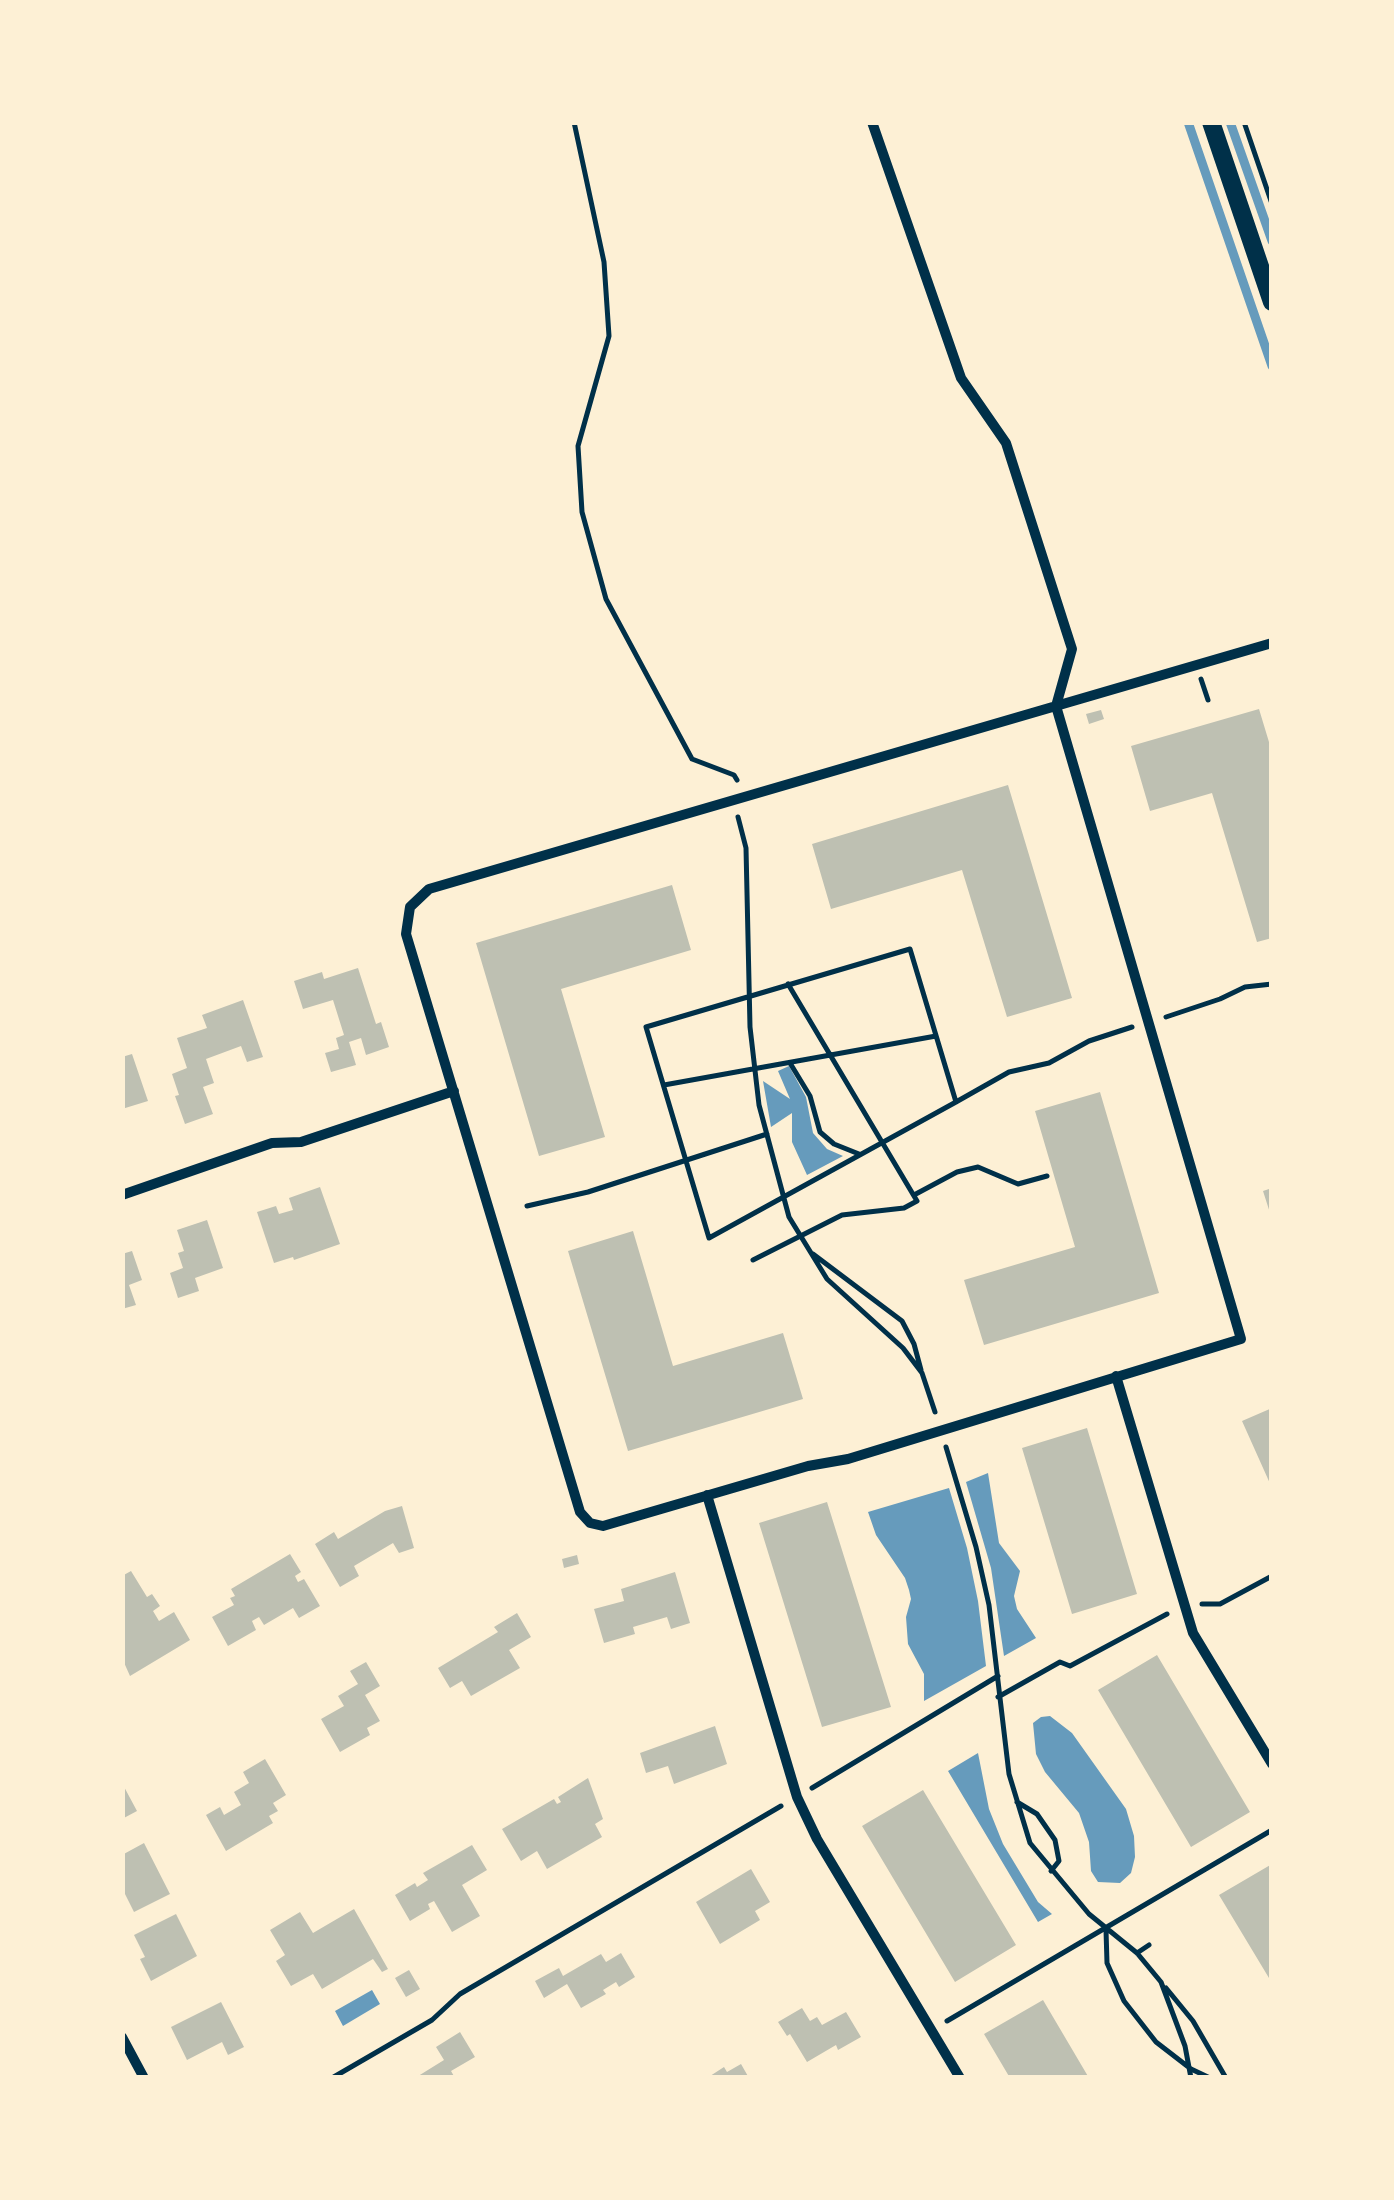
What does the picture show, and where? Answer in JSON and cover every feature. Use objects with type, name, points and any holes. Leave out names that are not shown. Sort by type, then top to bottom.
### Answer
[{"type":"street","points":[[872,122],[962,378],[1006,442],[1072,649],[1056,706],[1241,1339],[848,1458],[603,1526],[590,1522],[580,1512],[406,934],[410,906],[429,888],[1056,706],[1272,642]]},
{"type":"street","points":[[1211,122],[1272,302]]},
{"type":"street","points":[[122,1195],[272,1143],[301,1142],[454,1091]]},
{"type":"street","points":[[1116,1376],[1193,1633],[1272,1764]]},
{"type":"street","points":[[706,1495],[797,1797],[816,1838],[960,2078]]},
{"type":"street","points":[[122,2038],[144,2078]]},
{"type":"path","points":[[574,122],[604,262],[609,336],[578,446],[582,512],[606,599],[692,759],[734,774],[744,797]]},
{"type":"path","points":[[1244,122],[1272,204]]},
{"type":"path","points":[[956,1102],[910,949],[646,1027],[708,1238],[956,1102],[1009,1072],[1049,1063],[1089,1041],[1220,1000],[1245,987],[1272,984]]},
{"type":"path","points":[[753,1260],[842,1215],[904,1208],[917,1202],[788,984]]},
{"type":"path","points":[[663,1086],[936,1036]]},
{"type":"path","points":[[790,1063],[810,1096],[820,1132],[834,1144],[860,1154]]},
{"type":"path","points":[[527,1206],[588,1192],[767,1134]]},
{"type":"path","points":[[914,1195],[957,1172],[978,1167],[1018,1184],[1048,1176]]},
{"type":"path","points":[[807,1250],[902,1321],[922,1372]]},
{"type":"path","points":[[998,1696],[1060,1662],[1070,1666],[1161,1615],[1204,1603],[1220,1604],[1272,1576]]},
{"type":"path","points":[[332,2078],[432,2020],[450,2000],[998,1676]]},
{"type":"path","points":[[1017,1802],[1036,1814],[1055,1840],[1058,1861],[1051,1871]]},
{"type":"path","points":[[932,2030],[1272,1830]]},
{"type":"path","points":[[1106,1927],[1107,1963],[1124,2001],[1156,2042],[1191,2069],[1210,2078]]},
{"type":"path","points":[[1137,1954],[1150,1945]]},
{"type":"path","points":[[1161,1982],[1194,2021],[1226,2078]]},
{"type":"path","points":[[1191,2069],[1194,2078]]},
{"type":"water","points":[[789,1066],[806,1097],[813,1133],[827,1149],[843,1156],[807,1175],[792,1142],[792,1113],[771,1127],[763,1081],[790,1099],[778,1071]]},
{"type":"water","points":[[988,1473],[999,1543],[1020,1571],[1014,1596],[1017,1609],[1036,1638],[1004,1656],[991,1568],[966,1482]]},
{"type":"water","points":[[949,1488],[967,1548],[986,1666],[924,1701],[924,1674],[908,1644],[909,1590],[876,1535],[868,1512]]},
{"type":"water","points":[[1050,1716],[1072,1733],[1126,1809],[1135,1857],[1131,1873],[1120,1883],[1098,1882],[1091,1871],[1089,1842],[1079,1813],[1045,1772],[1036,1754],[1033,1723]]},
{"type":"water","points":[[978,1753],[989,1809],[1003,1844],[1038,1902],[1052,1914],[1038,1922],[948,1771]]},
{"type":"water","points":[[372,1990],[380,2004],[343,2026],[335,2011]]},
{"type":"building","points":[[1259,709],[1272,752],[1272,938],[1257,942],[1212,793],[1150,811],[1131,746]]},
{"type":"building","points":[[1101,710],[1104,719],[1089,724],[1086,714]]},
{"type":"building","points":[[1008,785],[1072,998],[1007,1017],[962,870],[831,909],[812,844]]},
{"type":"building","points":[[672,885],[691,950],[561,989],[605,1137],[539,1156],[476,943]]},
{"type":"building","points":[[358,968],[376,1024],[381,1022],[389,1047],[366,1055],[361,1038],[349,1042],[356,1065],[331,1072],[325,1053],[339,1049],[336,1038],[344,1035],[333,1000],[303,1009],[294,981],[322,972],[324,979]]},
{"type":"building","points":[[243,1000],[263,1057],[247,1062],[241,1046],[206,1059],[214,1083],[203,1087],[213,1114],[185,1124],[172,1074],[187,1068],[177,1038],[207,1028],[202,1015]]},
{"type":"building","points":[[132,1054],[148,1101],[122,1109],[122,1057]]},
{"type":"building","points":[[1100,1092],[1159,1293],[984,1345],[964,1280],[1075,1247],[1035,1111]]},
{"type":"building","points":[[320,1187],[340,1244],[274,1263],[257,1212],[276,1206],[279,1214],[293,1210],[289,1198]]},
{"type":"building","points":[[1272,1188],[1272,1216],[1271,1216],[1263,1191]]},
{"type":"building","points":[[207,1220],[223,1268],[195,1278],[199,1291],[178,1298],[170,1273],[183,1268],[178,1253],[184,1251],[177,1230]]},
{"type":"building","points":[[633,1231],[673,1366],[783,1333],[803,1399],[628,1451],[568,1251]]},
{"type":"building","points":[[132,1251],[142,1280],[129,1285],[136,1305],[122,1309],[122,1254]]},
{"type":"building","points":[[1272,1408],[1272,1488],[1242,1421]]},
{"type":"building","points":[[1087,1428],[1137,1594],[1072,1614],[1022,1448]]},
{"type":"building","points":[[827,1502],[891,1707],[822,1727],[759,1523]]},
{"type":"building","points":[[402,1506],[414,1548],[399,1553],[393,1543],[354,1566],[359,1576],[340,1587],[315,1544],[334,1532],[338,1539],[385,1511]]},
{"type":"building","points":[[290,1554],[301,1572],[295,1576],[298,1582],[304,1579],[320,1606],[299,1618],[293,1608],[264,1625],[259,1617],[252,1621],[256,1630],[228,1646],[212,1617],[234,1605],[231,1589]]},
{"type":"building","points":[[577,1555],[579,1564],[564,1568],[562,1559]]},
{"type":"building","points":[[131,1571],[147,1597],[152,1594],[160,1606],[153,1611],[159,1621],[174,1612],[190,1640],[130,1676],[122,1658],[122,1576]]},
{"type":"building","points":[[675,1572],[690,1623],[671,1629],[667,1617],[633,1627],[635,1634],[604,1643],[594,1609],[624,1601],[621,1589]]},
{"type":"building","points":[[517,1613],[531,1637],[509,1650],[520,1668],[471,1696],[462,1681],[450,1688],[438,1668],[498,1632],[494,1627]]},
{"type":"building","points":[[1157,1655],[1250,1812],[1191,1847],[1098,1690]]},
{"type":"building","points":[[366,1662],[380,1686],[365,1695],[380,1721],[367,1728],[370,1735],[340,1752],[321,1719],[344,1706],[338,1696],[358,1684],[350,1671]]},
{"type":"building","points":[[715,1726],[727,1764],[674,1784],[668,1766],[646,1773],[640,1753]]},
{"type":"building","points":[[265,1759],[286,1795],[273,1803],[278,1811],[269,1816],[273,1823],[226,1851],[206,1815],[220,1807],[224,1815],[241,1805],[234,1792],[249,1783],[243,1772]]},
{"type":"building","points":[[588,1778],[603,1819],[595,1824],[602,1837],[547,1869],[537,1851],[521,1861],[502,1829],[554,1799],[557,1804],[561,1802],[558,1797]]},
{"type":"building","points":[[122,1783],[137,1811],[122,1819]]},
{"type":"building","points":[[923,1790],[1016,1945],[955,1982],[862,1826]]},
{"type":"building","points":[[144,1843],[170,1894],[134,1912],[122,1888],[122,1855]]},
{"type":"building","points":[[472,1845],[487,1870],[462,1885],[480,1916],[452,1932],[434,1901],[428,1904],[430,1909],[410,1921],[395,1895],[428,1880],[423,1873]]},
{"type":"building","points":[[1272,1864],[1272,1983],[1219,1895]]},
{"type":"building","points":[[751,1869],[770,1902],[755,1911],[760,1920],[720,1944],[696,1902]]},
{"type":"building","points":[[354,1909],[388,1969],[382,1972],[373,1959],[322,1989],[313,1974],[291,1986],[276,1961],[285,1955],[270,1930],[300,1912],[313,1933]]},
{"type":"building","points":[[176,1914],[197,1956],[151,1981],[134,1935]]},
{"type":"building","points":[[621,1953],[635,1977],[619,1987],[616,1982],[603,1990],[606,1994],[581,2008],[567,1984],[544,1998],[535,1981],[559,1968],[563,1976],[601,1954],[606,1962]]},
{"type":"building","points":[[409,1970],[420,1989],[406,1997],[395,1978]]},
{"type":"building","points":[[1043,2000],[1089,2078],[1010,2078],[984,2034]]},
{"type":"building","points":[[221,2002],[244,2047],[228,2055],[222,2042],[187,2060],[171,2027]]},
{"type":"building","points":[[802,2008],[810,2021],[817,2017],[822,2025],[846,2012],[861,2037],[838,2050],[836,2045],[807,2062],[778,2022]]},
{"type":"building","points":[[460,2032],[475,2057],[451,2071],[455,2078],[415,2078],[444,2060],[436,2047]]},
{"type":"building","points":[[741,2064],[749,2078],[707,2078],[724,2067],[727,2072]]},
{"type":"waterway","points":[[1188,122],[1272,366]]},
{"type":"waterway","points":[[1230,122],[1272,241]]}]
